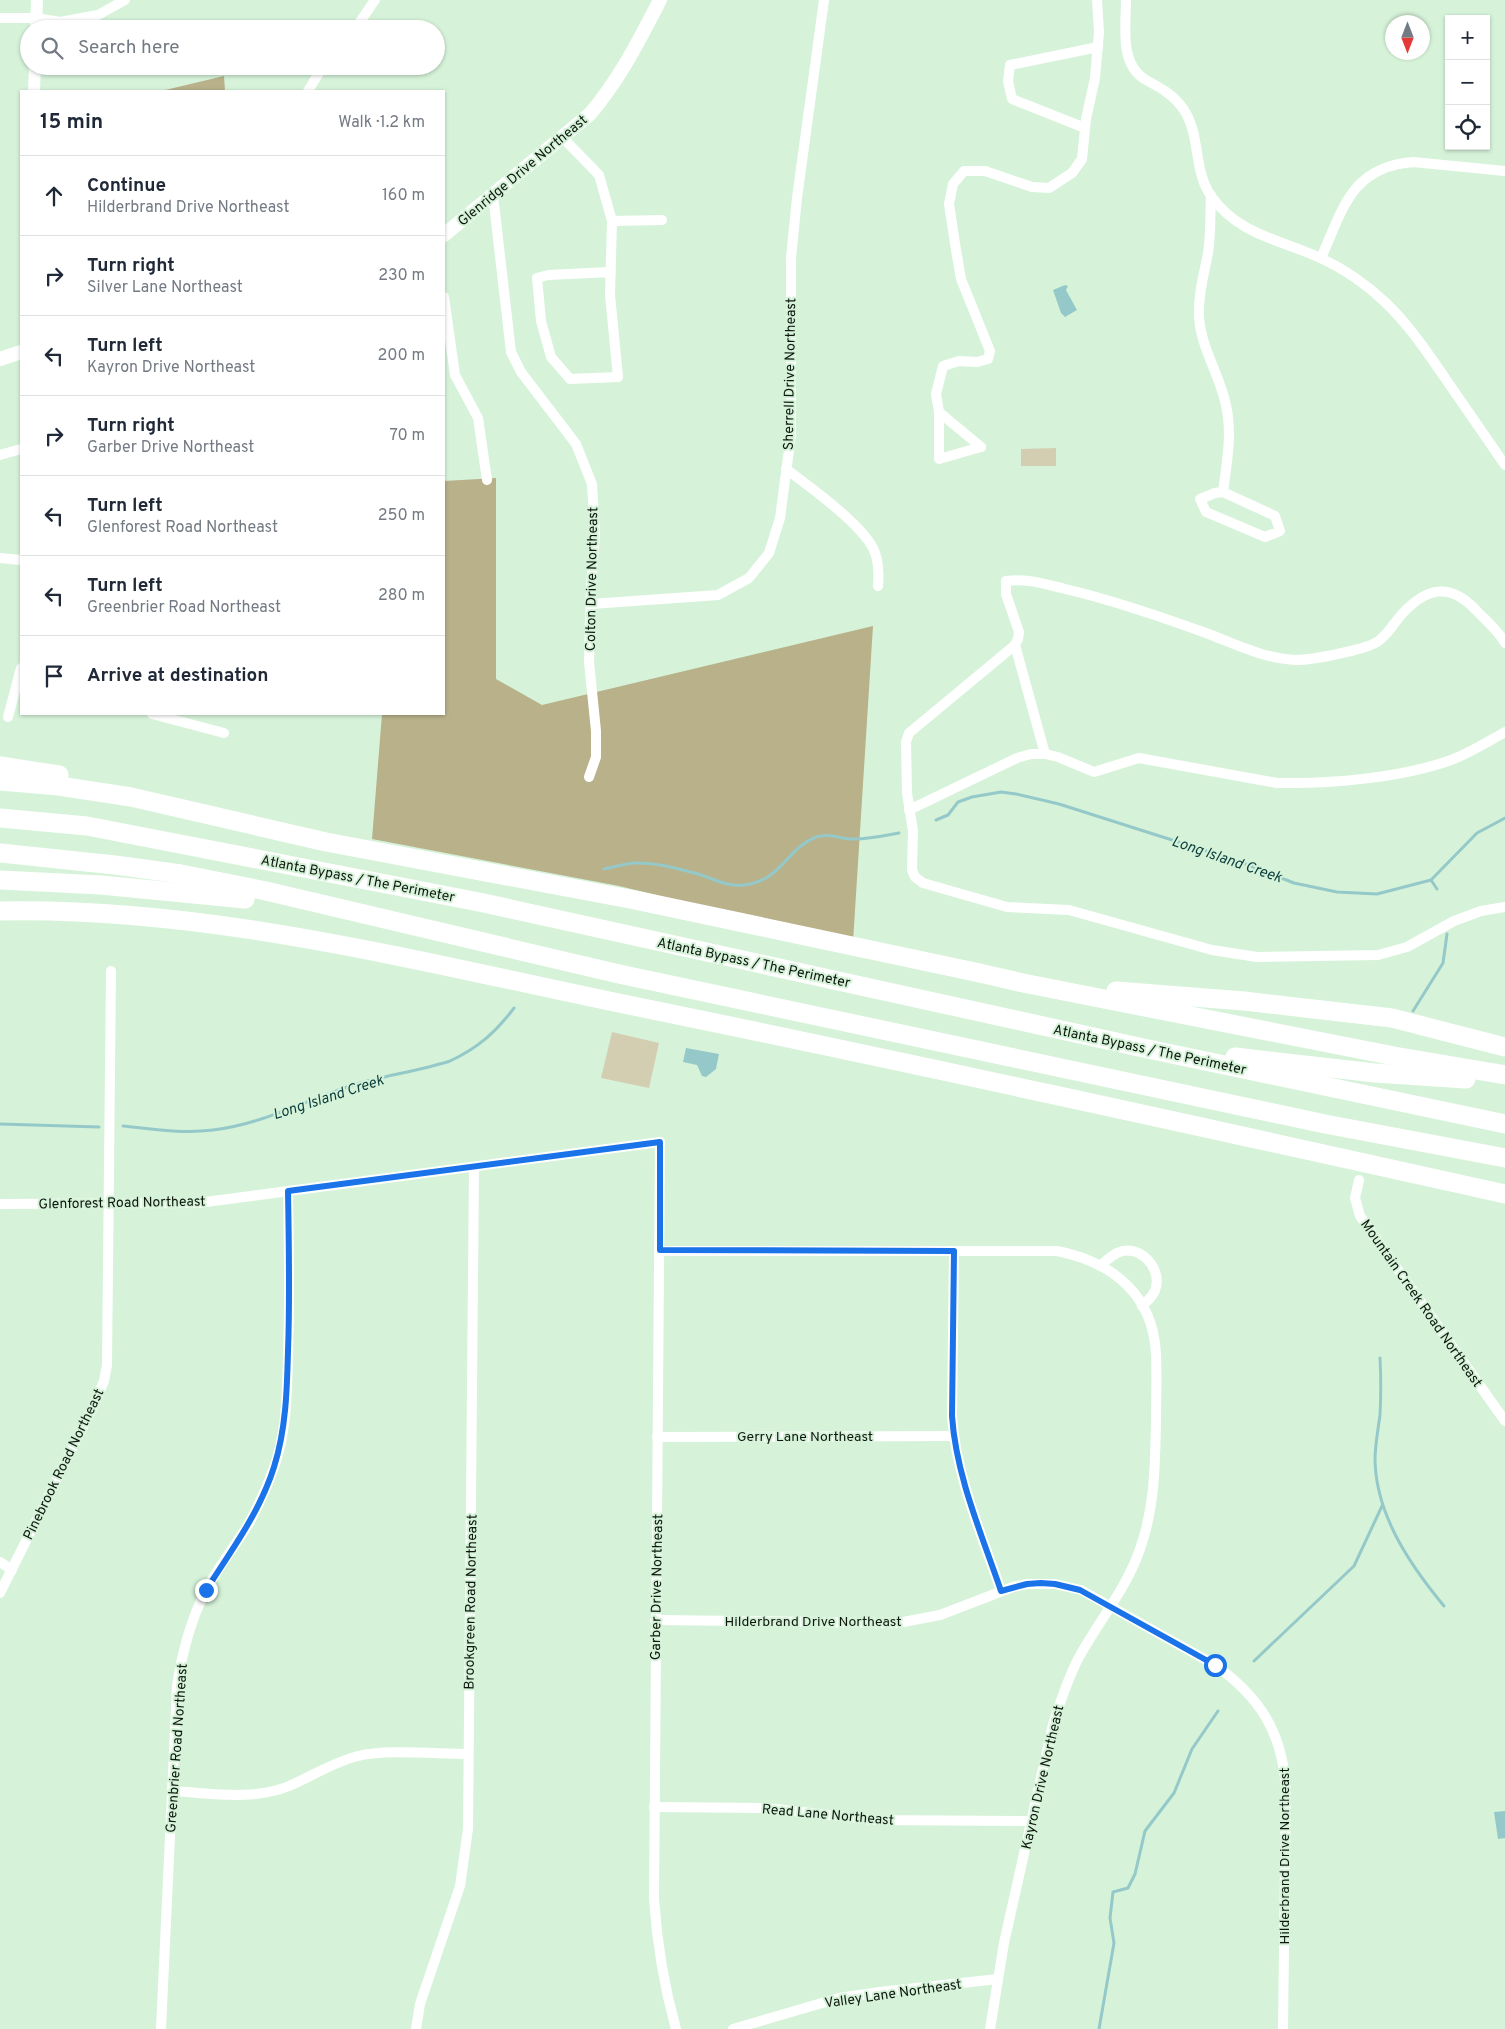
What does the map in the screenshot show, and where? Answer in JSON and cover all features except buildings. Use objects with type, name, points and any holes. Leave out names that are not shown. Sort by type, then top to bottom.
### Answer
[{"type":"highway","points":[[0,766],[82,779],[130,790],[185,804],[270,830]]},
{"type":"highway","points":[[0,782],[59,786],[131,797],[270,830],[635,900],[1023,983],[1505,1076]]},
{"type":"highway","name":"Atlanta Bypass / The Perimeter","points":[[0,818],[87,826],[479,902],[1148,1049],[1505,1124]]},
{"type":"highway","points":[[0,853],[181,874],[266,891],[648,980],[1325,1124],[1505,1158]]},
{"type":"highway","points":[[0,880],[57,882],[188,892],[366,915]]},
{"type":"highway","points":[[0,912],[89,912],[117,914],[247,929],[335,945],[710,1021],[1505,1194]]},
{"type":"highway","points":[[1023,983],[1244,1001],[1392,1018],[1505,1046]]},
{"type":"highway","points":[[1148,1049],[1221,1055],[1375,1073],[1505,1081]]},
{"type":"main road","name":"Glenridge Drive Northeast","points":[[445,234],[590,114],[615,82],[660,0]]},
{"type":"main road","points":[[0,359],[20,352]]},
{"type":"street","points":[[36,20],[37,0]]},
{"type":"street","points":[[70,20],[98,14],[125,0]]},
{"type":"street","points":[[361,20],[375,0]]},
{"type":"street","name":"Sherrell Drive Northeast","points":[[591,604],[718,595],[749,578],[769,553],[780,518],[791,435],[791,258],[797,198],[824,0]]},
{"type":"street","points":[[1089,0],[1098,15]]},
{"type":"street","points":[[940,412],[981,447],[940,460],[940,412],[936,394],[943,366],[959,361],[977,362],[988,359],[990,351],[961,278],[949,204],[953,184],[964,171],[985,171],[1032,187],[1049,188],[1072,173],[1082,159],[1085,128],[1095,78],[1098,47],[1097,0]]},
{"type":"street","points":[[1126,0],[1129,59],[1139,75],[1168,92],[1185,112],[1193,132],[1200,171],[1211,195],[1224,212],[1257,234],[1294,246],[1345,271],[1368,288],[1406,324],[1505,465]]},
{"type":"street","points":[[0,18],[20,21]]},
{"type":"street","points":[[1085,128],[1012,99],[1008,81],[1010,65],[1098,47]]},
{"type":"street","points":[[34,90],[35,75]]},
{"type":"street","points":[[309,90],[317,75]]},
{"type":"street","points":[[563,138],[598,175],[612,221],[611,272],[610,295],[618,377],[570,379],[551,357],[541,321],[537,278],[548,275],[611,272]]},
{"type":"street","points":[[1320,258],[1351,194],[1366,178],[1383,168],[1398,163],[1413,162],[1505,171]]},
{"type":"street","name":"Colton Drive Northeast","points":[[493,195],[511,352],[521,372],[576,444],[592,484],[595,534],[589,662],[596,731],[596,757],[589,777]]},
{"type":"street","points":[[1211,195],[1209,251],[1200,291],[1199,316],[1204,342],[1224,398],[1229,419],[1230,442],[1223,492]]},
{"type":"street","points":[[612,221],[662,220]]},
{"type":"street","points":[[445,304],[455,375],[478,418],[487,480]]},
{"type":"street","points":[[0,455],[20,449]]},
{"type":"street","points":[[786,470],[819,493],[858,529],[873,548],[879,569],[878,586]]},
{"type":"street","points":[[1215,492],[1223,492],[1275,516],[1280,531],[1265,537],[1206,512],[1200,499],[1215,492]]},
{"type":"street","points":[[0,558],[20,560]]},
{"type":"street","points":[[1505,643],[1466,600],[1451,592],[1435,592],[1417,601],[1402,614],[1385,637],[1374,644],[1324,657],[1297,660],[1262,654],[1133,607],[1096,596],[1028,580],[1006,581],[1006,594],[1019,632],[1015,645],[909,733],[906,742],[909,810],[913,831],[912,870],[915,877],[923,883],[1007,907],[1069,910],[1212,950],[1234,955],[1257,957],[1378,955],[1407,947],[1454,921],[1481,911],[1505,907]]},
{"type":"street","points":[[1015,645],[1045,754]]},
{"type":"street","points":[[8,717],[20,675]]},
{"type":"street","points":[[156,715],[224,733]]},
{"type":"street","points":[[909,810],[1017,758],[1031,754],[1045,754],[1058,757],[1094,772],[1139,758],[1277,783],[1295,783],[1376,777],[1415,771],[1451,760],[1505,732]]},
{"type":"street","name":"Pinebrook Road Northeast","points":[[0,1593],[94,1405],[104,1381],[109,1348],[110,970]]},
{"type":"street","name":"Glenforest Road Northeast","points":[[0,1204],[198,1203],[660,1142]]},
{"type":"street","name":"Garber Drive Northeast","points":[[660,1142],[654,1899],[657,1942],[666,1992],[676,2029]]},
{"type":"street","name":"Brookgreen Road Northeast","points":[[416,2029],[420,2004],[460,1886],[468,1829],[474,1167]]},
{"type":"street","name":"Mountain Creek Road Northeast","points":[[1359,1180],[1355,1198],[1360,1216],[1505,1421]]},
{"type":"street","name":"Greenbrier Road Northeast","points":[[161,2029],[177,1686],[187,1636],[206,1590],[261,1500],[274,1468],[283,1435],[287,1401],[290,1296],[288,1191]]},
{"type":"street","name":"Kayron Drive Northeast","points":[[660,1250],[1057,1251],[1081,1256],[1101,1265],[1125,1283],[1142,1306],[1152,1328],[1156,1353],[1154,1490],[1148,1522],[1140,1550],[1127,1579],[1078,1660],[1062,1696],[1053,1724],[998,1979],[990,2029]]},
{"type":"street","points":[[954,1251],[953,1436],[972,1506],[1001,1591]]},
{"type":"street","points":[[1101,1265],[1118,1252],[1136,1252],[1144,1256],[1155,1270],[1156,1287],[1152,1296],[1142,1306]]},
{"type":"street","name":"Gerry Lane Northeast","points":[[657,1437],[953,1436]]},
{"type":"street","points":[[0,1562],[12,1570]]},
{"type":"street","name":"Hilderbrand Drive Northeast","points":[[655,1620],[898,1623],[940,1615],[1001,1591],[1027,1584],[1055,1584],[1080,1590],[1215,1665],[1235,1679],[1255,1701],[1274,1732],[1282,1754],[1286,1788],[1284,2029]]},
{"type":"street","points":[[172,1791],[236,1795],[259,1794],[289,1786],[334,1763],[360,1755],[381,1753],[468,1754]]},
{"type":"street","name":"Read Lane Northeast","points":[[654,1807],[766,1808],[874,1820],[1031,1821]]},
{"type":"street","name":"Valley Lane Northeast","points":[[733,2029],[839,1998],[998,1979]]},
{"type":"shaded area","points":[[224,76],[225,90],[165,90]]},
{"type":"shaded area","points":[[1056,448],[1056,466],[1021,466],[1021,449]]},
{"type":"shaded area","points":[[496,478],[496,679],[542,705],[873,626],[853,942],[619,886],[372,839],[382,715],[445,715],[445,481]]},
{"type":"shaded area","points":[[612,1032],[659,1043],[649,1088],[601,1078]]},
{"type":"water","points":[[1065,285],[1068,286],[1066,290],[1077,310],[1065,317],[1061,313],[1053,290]]},
{"type":"water","points":[[686,1048],[719,1054],[716,1069],[706,1077],[702,1076],[697,1065],[683,1062]]},
{"type":"water","points":[[1505,1811],[1505,1838],[1498,1839],[1494,1812]]},
{"type":"waterway","name":"Long Island Creek","points":[[936,820],[948,815],[958,802],[972,797],[1001,792],[1016,794],[1059,804],[1238,861],[1294,883],[1337,892],[1377,894],[1431,880],[1477,833],[1505,818]]},
{"type":"waterway","name":"Long Island Creek","points":[[604,869],[634,863],[650,864],[698,874],[726,884],[745,885],[757,882],[776,871],[797,849],[816,837],[829,836],[862,839],[899,833]]},
{"type":"waterway","points":[[1431,880],[1437,889]]},
{"type":"waterway","points":[[1413,1011],[1443,963],[1447,934]]},
{"type":"waterway","name":"Long Island Creek","points":[[123,1126],[168,1131],[190,1131],[213,1130],[247,1123],[347,1087],[450,1061],[486,1039],[514,1008]]},
{"type":"waterway","name":"Long Island Creek","points":[[0,1124],[99,1127]]},
{"type":"waterway","points":[[1380,1358],[1380,1415],[1375,1460],[1381,1500],[1388,1520],[1407,1556],[1444,1606]]},
{"type":"waterway","points":[[1254,1661],[1354,1566],[1382,1506]]},
{"type":"waterway","points":[[1099,2029],[1114,1943],[1110,1918],[1113,1892],[1128,1888],[1135,1874],[1145,1831],[1174,1793],[1192,1749],[1218,1711]]},
{"type":"route","points":[[206,1590],[261,1500],[274,1468],[283,1435],[287,1401],[290,1296],[288,1191],[660,1142],[660,1250],[954,1251],[953,1436],[956,1454],[972,1506],[1001,1591],[1027,1584],[1041,1583],[1080,1590],[1215,1665]]}]
